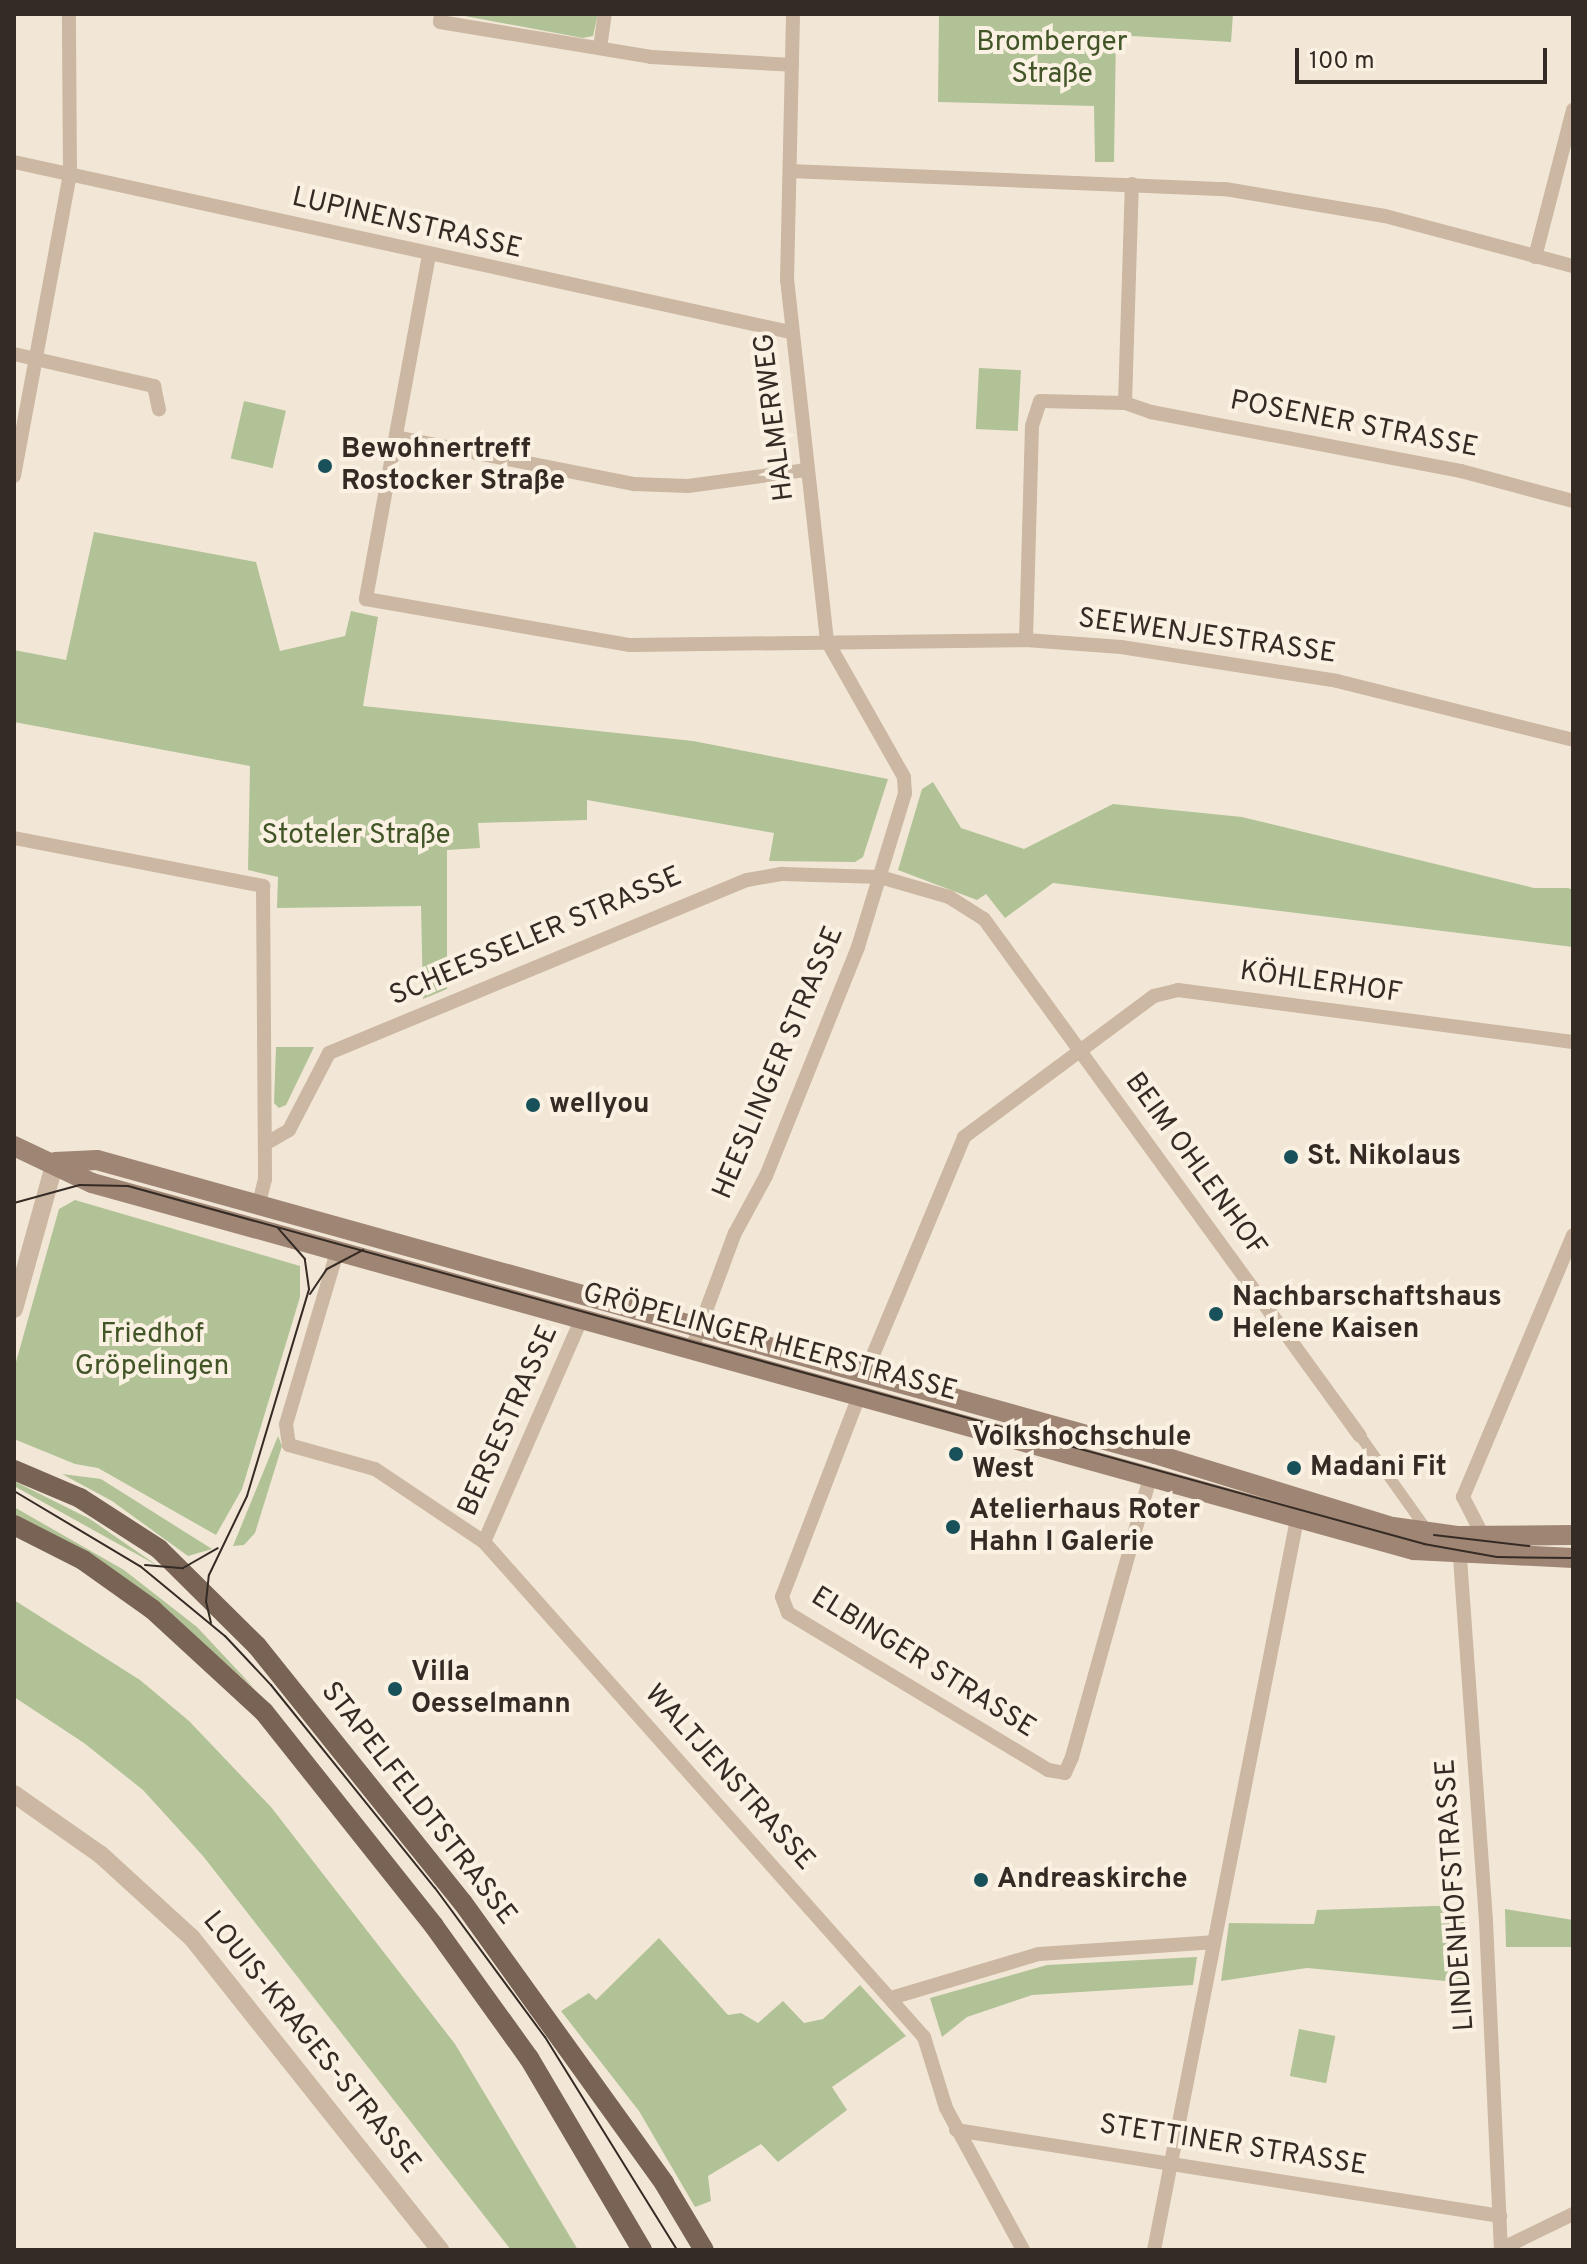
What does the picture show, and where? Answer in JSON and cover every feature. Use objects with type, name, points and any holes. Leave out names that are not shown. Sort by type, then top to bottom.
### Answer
[{"type":"main road","name":"GRÖPELINGER HEERSTRASSE","points":[[14,1146],[55,1162],[92,1183],[1414,1550],[1459,1546],[1573,1558]]},
{"type":"main road","name":"GRÖPELINGER HEERSTRASSE","points":[[55,1162],[97,1160],[1210,1470],[1266,1492],[1429,1533],[1459,1546]]},
{"type":"main road","name":"STAPELFELDTSTRASSE","points":[[14,1470],[80,1498],[159,1549],[257,1646],[463,1903],[647,2158],[704,2250]]},
{"type":"main road","points":[[14,1525],[83,1560],[152,1609],[264,1712],[434,1926],[529,2058],[642,2250]]},
{"type":"main road","name":"GRÖPELINGER HEERSTRASSE","points":[[1459,1546],[1482,1534],[1573,1535]]},
{"type":"street","points":[[14,476],[70,174],[69,14]]},
{"type":"street","points":[[600,48],[605,14]]},
{"type":"street","name":"HALMERWEG","points":[[793,14],[790,332],[827,641],[904,777],[905,793]]},
{"type":"street","points":[[441,18],[651,57],[792,65]]},
{"type":"street","points":[[1535,257],[1573,110]]},
{"type":"street","name":"LUPINENSTRASSE","points":[[14,162],[790,332]]},
{"type":"street","points":[[790,171],[1225,189],[1379,215],[1573,266]]},
{"type":"street","points":[[1125,403],[1132,184]]},
{"type":"street","points":[[429,255],[396,437],[634,484],[688,486],[807,470]]},
{"type":"street","points":[[14,354],[154,386],[159,409]]},
{"type":"street","name":"POSENER STRASSE","points":[[1026,640],[1034,409],[1040,401],[1057,398],[1125,403],[1151,412],[1461,471],[1573,501]]},
{"type":"street","name":"SEEWENJESTRASSE","points":[[396,437],[366,599],[590,642],[1026,640],[1121,647],[1279,670],[1573,740]]},
{"type":"street","name":"HEESLINGER STRASSE","points":[[691,1351],[853,961],[905,793]]},
{"type":"street","points":[[14,838],[263,886],[265,1144],[258,1207]]},
{"type":"street","name":"SCHEESSELER STRASSE","points":[[265,1144],[289,1130],[329,1053],[734,884],[782,874],[880,877]]},
{"type":"street","name":"BEIM OHLENHOF","points":[[880,877],[969,905],[1080,1051],[1429,1533]]},
{"type":"street","name":"KÖHLERHOF","points":[[865,1374],[964,1137],[1154,996],[1178,990],[1573,1042]]},
{"type":"street","points":[[14,1309],[55,1162]]},
{"type":"street","points":[[1482,1534],[1463,1497],[1573,1235]]},
{"type":"street","name":"WALTJENSTRASSE","points":[[337,1252],[286,1424],[289,1445],[375,1469],[484,1542],[930,2045],[956,2130],[1017,2248]]},
{"type":"street","name":"BERSESTRASSE","points":[[484,1542],[581,1320]]},
{"type":"street","name":"ELBINGER STRASSE","points":[[859,1396],[782,1597],[788,1613],[1036,1763],[1065,1773],[1150,1477]]},
{"type":"street","points":[[1154,2250],[1297,1519]]},
{"type":"street","name":"LINDENHOFSTRASSE","points":[[1459,1546],[1501,2249]]},
{"type":"street","name":"LOUIS-KRAGES-STRASSE","points":[[14,1794],[101,1855],[192,1938],[440,2250]]},
{"type":"street","points":[[891,1998],[1039,1954],[1213,1942]]},
{"type":"street","name":"STETTINER STRASSE","points":[[956,2130],[1500,2216]]},
{"type":"street","points":[[1501,2249],[1573,2214]]},
{"type":"green space","points":[[454,14],[598,14],[593,36],[583,38]]},
{"type":"green space","name":"Bromberger Straße","points":[[939,14],[1233,14],[1231,42],[1116,35],[1114,162],[1095,162],[1094,106],[938,102]]},
{"type":"green space","points":[[979,368],[1021,370],[1018,431],[976,429]]},
{"type":"green space","points":[[244,401],[286,411],[273,468],[231,458]]},
{"type":"green space","name":"Stoteler Straße","points":[[94,532],[256,562],[280,651],[345,636],[351,611],[378,617],[363,706],[693,741],[888,779],[863,857],[855,862],[769,861],[774,833],[587,800],[587,820],[478,823],[480,848],[447,850],[447,989],[423,999],[421,906],[277,908],[278,877],[248,870],[250,766],[14,722],[14,650],[66,660]]},
{"type":"green space","points":[[933,782],[961,828],[1024,849],[1113,804],[1242,817],[1534,888],[1568,888],[1573,890],[1573,947],[1053,883],[1005,918],[986,894],[977,900],[898,870],[922,789]]},
{"type":"green space","points":[[276,1047],[314,1047],[286,1105],[279,1108],[274,1103]]},
{"type":"green space","name":"Friedhof Gröpelingen","points":[[75,1200],[300,1266],[300,1297],[242,1489],[216,1535],[98,1468],[75,1464],[14,1439],[14,1369],[59,1209]]},
{"type":"green space","points":[[278,1436],[282,1446],[255,1533],[244,1545],[233,1546]]},
{"type":"green space","points":[[62,1474],[101,1479],[212,1549],[188,1556],[112,1501]]},
{"type":"green space","points":[[14,1481],[90,1519],[158,1566],[14,1486]]},
{"type":"green space","points":[[14,1507],[124,1570],[197,1627],[254,1688],[143,1591],[14,1514]]},
{"type":"green space","points":[[14,1600],[140,1680],[189,1721],[271,1807],[455,2044],[578,2250],[511,2250],[203,1856],[143,1790],[84,1743],[14,1697]]},
{"type":"green space","points":[[1463,1905],[1467,1983],[1307,1968],[1221,1981],[1229,1923],[1314,1924],[1317,1910]]},
{"type":"green space","points":[[1505,1909],[1573,1920],[1573,1947],[1506,1947]]},
{"type":"green space","points":[[659,1938],[728,2015],[741,2013],[758,2023],[783,2001],[804,2023],[823,2019],[860,1985],[906,2036],[832,2087],[847,2110],[778,2162],[761,2144],[708,2176],[711,2201],[695,2207],[639,2111],[561,2011],[589,1993],[596,2000]]},
{"type":"green space","points":[[1197,1957],[1193,1985],[1032,1995],[967,2017],[942,2037],[930,1998],[1047,1965]]},
{"type":"green space","points":[[1299,2029],[1335,2036],[1326,2083],[1290,2076]]},
{"type":"tram line","points":[[14,1203],[80,1185],[128,1186],[1424,1544],[1497,1557],[1573,1558]]},
{"type":"tram line","points":[[211,1623],[206,1602],[209,1575],[247,1496],[309,1289],[305,1259],[278,1228]]},
{"type":"tram line","points":[[310,1294],[327,1269],[363,1250]]},
{"type":"tram line","points":[[14,1491],[140,1566],[225,1636],[271,1685],[435,1888],[545,2037],[677,2250]]},
{"type":"tram line","points":[[1434,1535],[1529,1546]]},
{"type":"tram line","points":[[145,1565],[183,1568],[218,1548]]},
{"type":"place","name":"Bewohnertreff Rostocker Straße","points":[[325,466]]},
{"type":"place","name":"wellyou","points":[[533,1105]]},
{"type":"place","name":"St. Nikolaus","points":[[1291,1157]]},
{"type":"place","name":"Nachbarschaftshaus Helene Kaisen","points":[[1216,1314]]},
{"type":"place","name":"Volkshochschule West","points":[[956,1454]]},
{"type":"place","name":"Madani Fit","points":[[1294,1468]]},
{"type":"place","name":"Atelierhaus Roter Hahn I Galerie","points":[[953,1527]]},
{"type":"place","name":"Villa Oesselmann","points":[[395,1689]]},
{"type":"place","name":"Andreaskirche","points":[[981,1880]]}]
